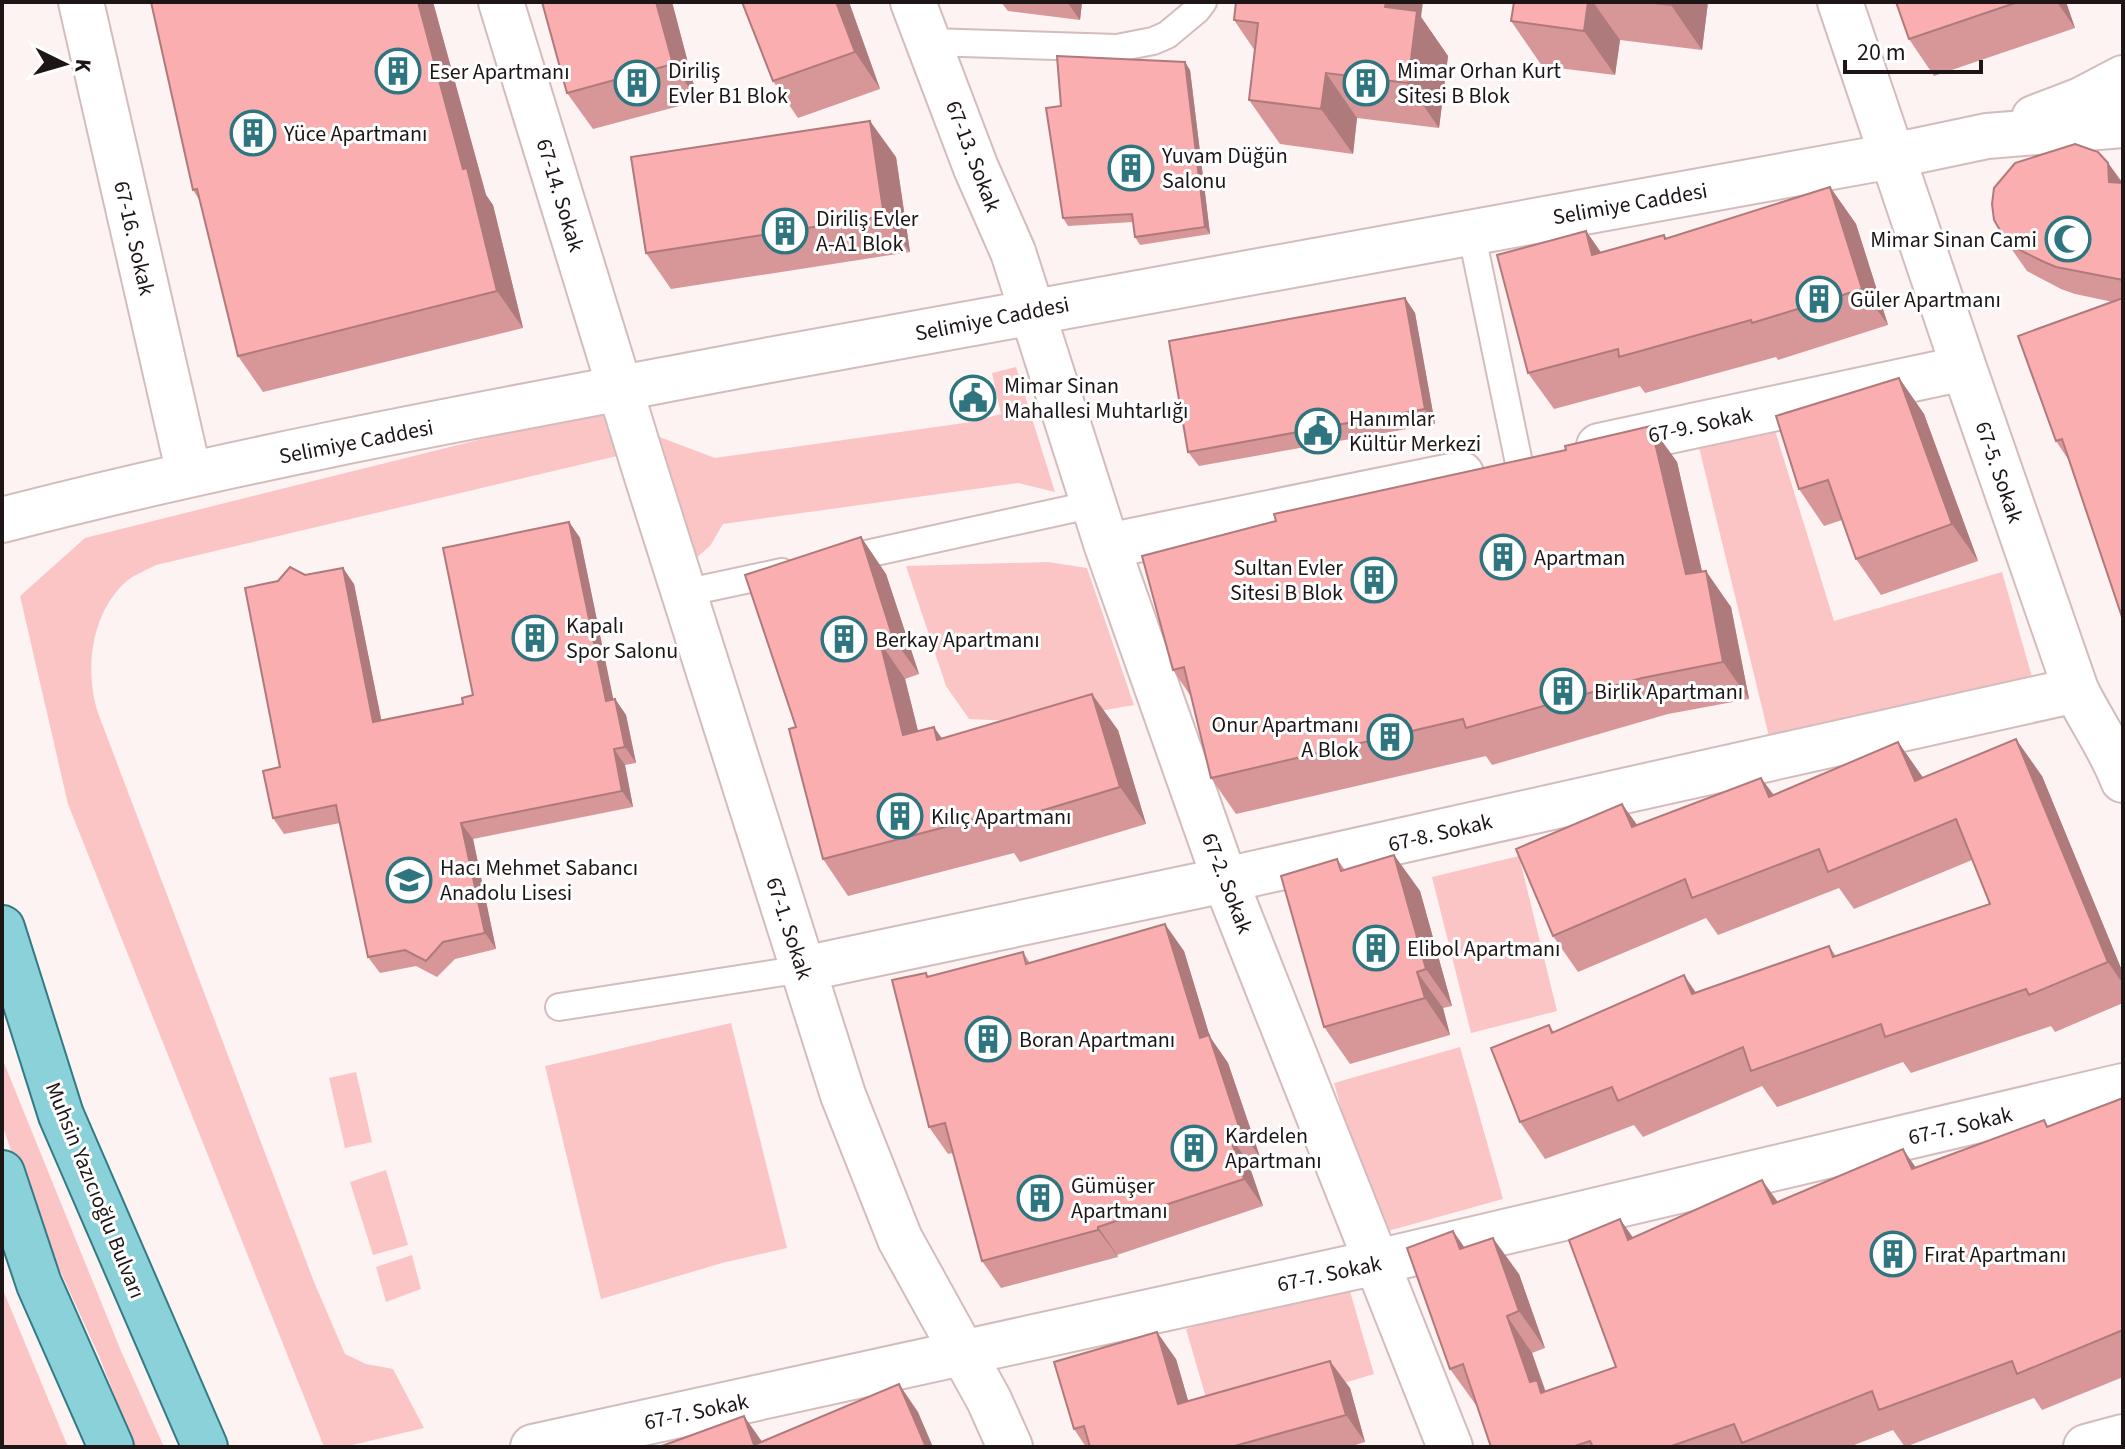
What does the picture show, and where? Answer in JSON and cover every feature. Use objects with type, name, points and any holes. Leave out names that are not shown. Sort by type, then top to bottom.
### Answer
[{"type":"main road","name":"Muhsin Yazıcıoğlu Bulvarı","points":[[2,928],[61,1115],[205,1447]]},
{"type":"main road","points":[[2,1173],[39,1284],[111,1447]]},
{"type":"street","name":"67-16. Sokak","points":[[81,2],[189,474]]},
{"type":"street","name":"67-14. Sokak","points":[[501,2],[620,388]]},
{"type":"street","name":"67-13. Sokak","points":[[913,2],[976,168],[1006,234],[1033,310]]},
{"type":"street","name":"67-5. Sokak","points":[[1840,2],[2076,690],[2121,771]]},
{"type":"street","name":"Selimiye Caddesi","points":[[1987,136],[2081,100],[2123,78]]},
{"type":"street","name":"Selimiye Caddesi","points":[[2,520],[189,474],[1033,310],[1892,156],[1987,136],[2123,125]]},
{"type":"street","name":"67-2. Sokak","points":[[1033,310],[1107,546],[1225,880],[1450,1447]]},
{"type":"street","name":"67-9. Sokak","points":[[1107,546],[1964,368]]},
{"type":"street","name":"67-1. Sokak","points":[[620,388],[843,1095],[900,1239],[989,1400],[1010,1447]]},
{"type":"street","name":"67-8. Sokak","points":[[803,969],[1225,880],[2076,690]]},
{"type":"street","name":"67-7. Sokak","points":[[533,1447],[583,1442],[963,1353],[1377,1262],[2123,1086]]},
{"type":"street","points":[[2086,1447],[2123,1437]]},
{"type":"lane","points":[[930,42],[1117,48],[1167,35],[1203,2]]},
{"type":"lane","points":[[1471,231],[1545,457]]},
{"type":"lane","points":[[684,593],[1094,504]]},
{"type":"lane","points":[[559,1007],[803,969]]},
{"type":"shaded area","points":[[1016,367],[1055,492],[1018,483],[723,524],[710,546],[688,565],[654,435],[715,458],[971,422],[1001,414],[992,373]]},
{"type":"shaded area","points":[[606,408],[617,456],[156,565],[128,580],[116,593],[106,608],[94,642],[92,678],[98,713],[314,1282],[345,1354],[366,1364],[393,1369],[424,1428],[344,1447],[324,1447],[68,804],[20,596],[85,538]]},
{"type":"shaded area","points":[[1773,424],[1834,621],[2002,572],[2032,677],[1771,745],[1699,447]]},
{"type":"shaded area","points":[[1048,562],[1087,568],[1134,705],[1037,722],[969,719],[946,686],[906,566]]},
{"type":"shaded area","points":[[1519,856],[1557,1011],[1471,1033],[1432,877]]},
{"type":"shaded area","points":[[731,1023],[787,1248],[722,1263],[601,1299],[545,1066]]},
{"type":"shaded area","points":[[1460,1047],[1503,1199],[1377,1234],[1334,1083]]},
{"type":"shaded area","points":[[2,1058],[121,1351],[164,1447],[135,1447],[99,1356],[27,1198],[2,1124]]},
{"type":"shaded area","points":[[356,1072],[372,1142],[345,1148],[329,1078]]},
{"type":"shaded area","points":[[386,1170],[408,1245],[373,1255],[350,1182]]},
{"type":"shaded area","points":[[412,1255],[421,1289],[386,1302],[376,1267]]},
{"type":"shaded area","points":[[1347,1281],[1374,1374],[1213,1422],[1186,1329]]},
{"type":"shaded area","points":[[2,1287],[3,1290],[68,1447],[2,1447]]},
{"type":"building","points":[[151,2],[418,2],[463,169],[467,168],[497,291],[238,356],[197,189],[193,190]]},
{"type":"building","points":[[542,2],[656,2],[673,64],[567,93]]},
{"type":"building","points":[[742,2],[836,2],[855,52],[773,81]]},
{"type":"building","points":[[1236,2],[1386,2],[1385,7],[1417,11],[1408,83],[1326,73],[1321,109],[1249,100],[1258,23],[1234,20]]},
{"type":"building","points":[[1514,2],[1588,2],[1584,31],[1511,21]]},
{"type":"building","points":[[1896,2],[2018,2],[1909,39]]},
{"type":"building","name":"Yuvam Düğün Salonu","points":[[1057,56],[1185,62],[1205,227],[1135,237],[1132,214],[1063,218],[1046,108],[1061,106]]},
{"type":"building","points":[[870,121],[884,216],[646,253],[631,157]]},
{"type":"building","name":"Mimar Sinan Cami","points":[[2075,144],[2098,152],[2108,163],[2109,182],[2123,183],[2123,280],[2056,267],[2042,261],[2008,244],[1994,220],[1994,188],[2015,163]]},
{"type":"building","points":[[1830,187],[1862,289],[1752,323],[1751,320],[1619,357],[1618,349],[1528,373],[1497,255],[1586,231],[1592,255],[1664,235],[1665,239]]},
{"type":"building","points":[[1405,298],[1425,409],[1188,452],[1169,341]]},
{"type":"building","points":[[2123,298],[2123,620],[2062,439],[2056,441],[2018,336]]},
{"type":"building","points":[[1899,378],[1952,524],[1856,559],[1828,480],[1799,489],[1776,416]]},
{"type":"building","points":[[1651,426],[1686,574],[1706,571],[1723,662],[1642,678],[1466,728],[1463,719],[1211,778],[1184,667],[1173,670],[1142,556],[1276,521],[1274,514],[1566,450],[1565,446]]},
{"type":"building","points":[[569,522],[606,701],[615,699],[625,747],[614,749],[622,791],[461,823],[485,933],[443,942],[426,961],[405,950],[368,957],[336,805],[273,818],[263,771],[280,767],[245,588],[278,581],[290,567],[305,575],[343,568],[373,722],[463,704],[462,698],[473,695],[443,548]]},
{"type":"building","points":[[861,537],[893,638],[880,642],[903,735],[934,727],[937,740],[1092,694],[1120,787],[994,825],[991,815],[823,859],[789,729],[796,727],[745,575]]},
{"type":"building","points":[[2016,739],[2108,962],[2029,995],[2026,989],[1885,1037],[1881,1024],[1751,1071],[1743,1047],[1618,1101],[1612,1087],[1520,1122],[1491,1048],[1549,1025],[1552,1033],[1684,975],[1692,994],[1829,946],[1833,957],[1990,904],[1956,819],[1828,872],[1819,849],[1692,898],[1685,879],[1553,936],[1516,849],[1622,804],[1632,827],[1761,778],[1769,797],[1898,742],[1915,781]]},
{"type":"building","name":"Elibol Apartmanı","points":[[1394,855],[1426,969],[1417,972],[1425,998],[1324,1027],[1281,876],[1337,859],[1341,871]]},
{"type":"building","points":[[1165,924],[1200,1038],[1209,1035],[1240,1130],[1229,1134],[1244,1179],[1098,1227],[1098,1230],[982,1261],[945,1123],[929,1127],[892,980],[926,973],[927,977],[1023,952],[1026,964]]},
{"type":"building","points":[[2123,1098],[2123,1330],[2017,1374],[2012,1361],[1879,1410],[1872,1391],[1742,1443],[1734,1424],[1669,1447],[1593,1447],[1590,1441],[1572,1447],[1491,1447],[1463,1364],[1450,1369],[1407,1248],[1453,1231],[1460,1249],[1493,1238],[1519,1311],[1507,1316],[1530,1382],[1537,1380],[1541,1393],[1616,1367],[1569,1240],[1620,1219],[1628,1240],[1762,1180],[1773,1204],[1903,1149],[1912,1169],[2044,1120],[2047,1127]]},
{"type":"building","points":[[1157,1332],[1178,1404],[1330,1361],[1346,1415],[1231,1447],[1090,1447],[1084,1426],[1074,1429],[1054,1362]]},
{"type":"building","points":[[899,1384],[926,1447],[659,1447],[744,1416],[754,1445]]},
{"type":"place","name":"Eser Apartmanı","points":[[398,71]]},
{"type":"place","name":"Diriliş Evler B1 Blok","points":[[637,83]]},
{"type":"place","name":"Mimar Orhan Kurt Sitesi B Blok","points":[[1366,83]]},
{"type":"place","name":"Yüce Apartmanı","points":[[253,133]]},
{"type":"place","name":"Yuvam Düğün Salonu","points":[[1131,168]]},
{"type":"place","name":"Diriliş Evler A-A1 Blok","points":[[785,231]]},
{"type":"place","name":"Mimar Sinan Cami","points":[[2068,239]]},
{"type":"place","name":"Güler Apartmanı","points":[[1819,299]]},
{"type":"place","name":"Mimar Sinan Mahallesi Muhtarlığı","points":[[973,398]]},
{"type":"place","name":"Hanımlar Kültür Merkezi","points":[[1318,431]]},
{"type":"place","name":"Apartman","points":[[1503,557]]},
{"type":"place","name":"Sultan Evler Sitesi B Blok","points":[[1374,580]]},
{"type":"place","name":"Kapalı Spor Salonu","points":[[535,638]]},
{"type":"place","name":"Berkay Apartmanı","points":[[844,639]]},
{"type":"place","name":"Birlik Apartmanı","points":[[1563,691]]},
{"type":"place","name":"Onur Apartmanı A Blok","points":[[1390,737]]},
{"type":"place","name":"Kılıç Apartmanı","points":[[900,816]]},
{"type":"place","name":"Hacı Mehmet Sabancı Anadolu Lisesi","points":[[409,880]]},
{"type":"place","name":"Elibol Apartmanı","points":[[1376,948]]},
{"type":"place","name":"Boran Apartmanı","points":[[988,1039]]},
{"type":"place","name":"Kardelen Apartmanı","points":[[1194,1148]]},
{"type":"place","name":"Gümüşer Apartmanı","points":[[1040,1198]]},
{"type":"place","name":"Fırat Apartmanı","points":[[1893,1254]]}]
